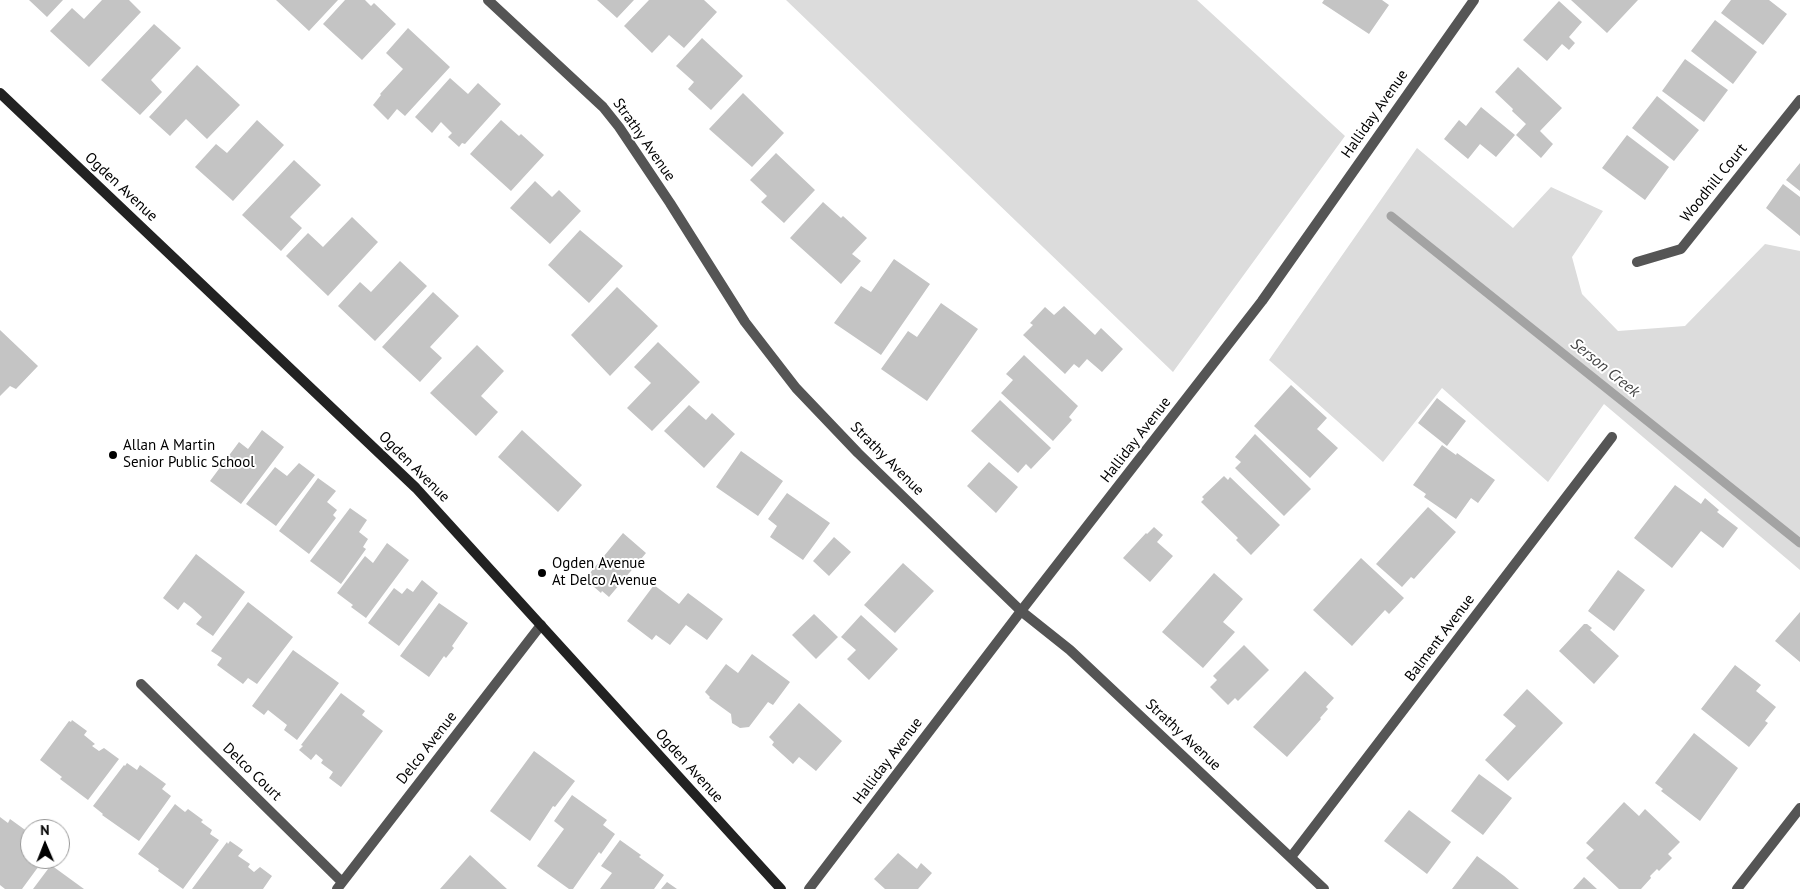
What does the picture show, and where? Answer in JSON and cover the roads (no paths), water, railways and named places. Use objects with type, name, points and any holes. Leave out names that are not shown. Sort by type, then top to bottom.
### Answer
[{"type":"street","name":"Strathy Avenue","points":[[488,0],[603,107],[619,127],[670,203],[745,322],[796,388],[858,453],[1022,611],[1070,650],[1324,889]]},
{"type":"street","name":"Halliday Avenue","points":[[809,889],[1262,301],[1474,0]]},
{"type":"street","name":"Ogden Avenue","points":[[0,93],[416,488],[781,889]]},
{"type":"street","name":"Woodhill Court","points":[[1636,262],[1681,249],[1800,100]]},
{"type":"street","name":"Balment Avenue","points":[[1291,857],[1612,437]]},
{"type":"street","name":"Delco Avenue","points":[[340,885],[541,625]]},
{"type":"street","name":"Delco Court","points":[[141,684],[340,885]]},
{"type":"street","points":[[1738,889],[1800,808]]},
{"type":"waterway","name":"Serson Creek","points":[[1391,216],[1800,543]]},
{"type":"place","name":"Allan A Martin Senior Public School","points":[[113,455]]},
{"type":"place","name":"Ogden Avenue At Delco Avenue","points":[[542,573]]}]
